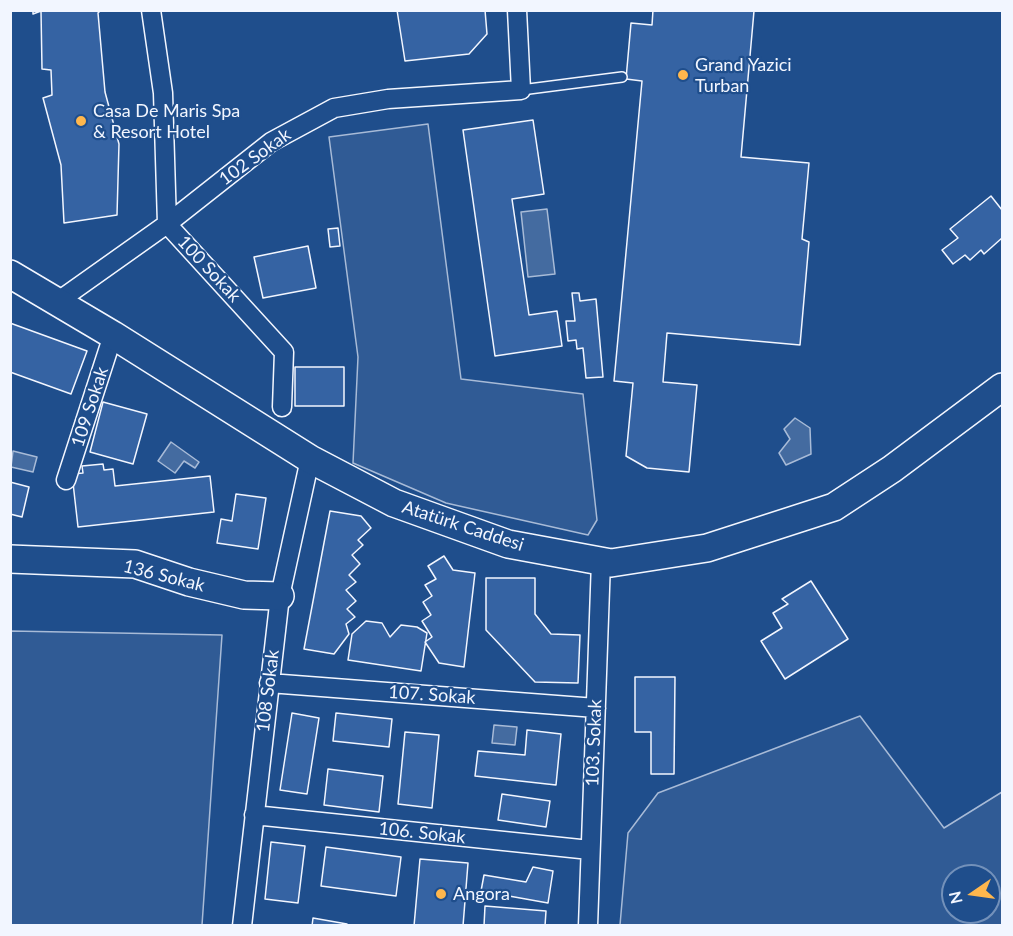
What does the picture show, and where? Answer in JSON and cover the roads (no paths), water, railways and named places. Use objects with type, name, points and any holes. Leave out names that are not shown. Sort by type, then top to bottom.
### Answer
[{"type":"street","name":"100 Sokak","points":[[151,10],[163,93],[167,224],[284,352],[282,407]]},
{"type":"street","points":[[517,10],[521,90]]},
{"type":"street","name":"102 Sokak","points":[[57,302],[167,224],[271,142],[334,108],[388,99],[521,90]]},
{"type":"street","name":"Atatürk Caddesi","points":[[10,274],[113,335],[310,459],[394,503],[508,544],[611,563],[707,548],[834,507],[892,469],[1002,387]]},
{"type":"street","name":"109 Sokak","points":[[66,480],[113,335]]},
{"type":"street","name":"108 Sokak","points":[[242,926],[280,596],[310,459]]},
{"type":"street","name":"136 Sokak","points":[[10,559],[135,564],[189,582],[244,595],[280,596]]},
{"type":"street","name":"103. Sokak","points":[[588,926],[601,561]]},
{"type":"street","name":"107. Sokak","points":[[269,683],[596,708]]},
{"type":"street","name":"106. Sokak","points":[[254,815],[590,850]]},
{"type":"lane","points":[[521,90],[622,77]]},
{"type":"place","name":"Grand Yazici Turban","points":[[683,75]]},
{"type":"place","name":"Casa De Maris Spa & Resort Hotel","points":[[81,121]]},
{"type":"place","name":"Angora","points":[[441,894]]}]
